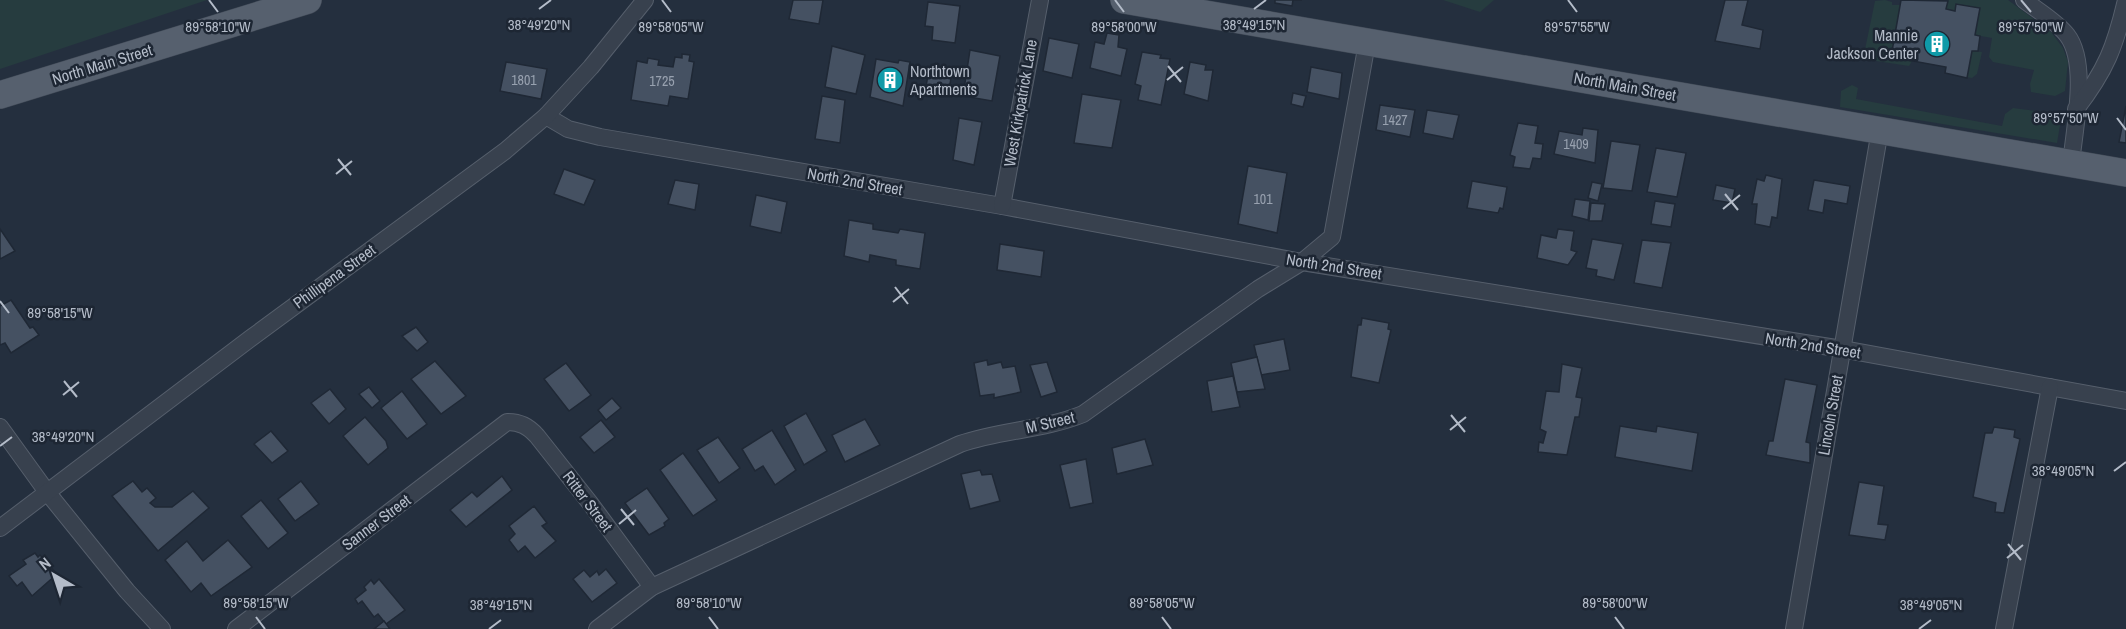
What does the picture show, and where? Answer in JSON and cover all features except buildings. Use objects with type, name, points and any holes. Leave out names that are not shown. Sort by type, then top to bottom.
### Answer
[{"type":"main road","name":"North Main Street","points":[[0,95],[308,0]]},
{"type":"main road","name":"North Main Street","points":[[1124,0],[2126,173]]},
{"type":"street","name":"Phillipena Street","points":[[0,528],[251,338],[505,151],[546,116],[591,67],[645,0]]},
{"type":"street","name":"West Kirkpatrick Lane","points":[[1002,206],[1040,0]]},
{"type":"street","points":[[2024,0],[2068,36],[2079,67],[2072,164]]},
{"type":"street","points":[[2076,109],[2106,66],[2116,44],[2126,0]]},
{"type":"street","name":"M Street","points":[[597,629],[652,587],[960,444],[986,435],[1068,420],[1083,414],[1258,289],[1302,262],[1332,237],[1367,43]]},
{"type":"street","name":"North 2nd Street","points":[[546,116],[568,129],[600,137],[1002,206],[1302,262],[1842,349],[2126,401]]},
{"type":"street","name":"Lincoln Street","points":[[1794,629],[1880,130]]},
{"type":"street","points":[[2004,629],[2050,387]]},
{"type":"street","name":"Sanner Street","points":[[236,629],[507,422],[518,422]]},
{"type":"street","name":"Ritter Street","points":[[518,422],[529,427],[537,436],[652,587]]},
{"type":"street","points":[[0,427],[47,492],[127,591],[162,629]]},
{"type":"green space","points":[[0,0],[207,0],[0,69]]},
{"type":"green space","points":[[1443,0],[1494,0],[1480,12]]},
{"type":"green space","points":[[1948,0],[2008,0],[2051,32],[2063,48],[2068,62],[2065,91],[2055,96],[2031,92],[2030,84],[2034,70],[1993,62],[1989,57],[1992,38],[1975,35],[1980,8],[1957,4],[1955,11],[1946,9]]},
{"type":"green space","points":[[1875,1],[1892,2],[1892,5],[1901,5],[1891,57],[1912,61],[1909,66],[1863,59]]},
{"type":"green space","points":[[1972,51],[1982,52],[1977,74],[1972,78],[1967,77]]},
{"type":"green space","points":[[1852,85],[1858,88],[1856,99],[2002,126],[2005,114],[2013,108],[2052,113],[2061,119],[2057,143],[1840,107],[1841,91]]},
{"type":"place","name":"Mannie Jackson Center","points":[[1937,44]]},
{"type":"place","name":"Northtown Apartments","points":[[890,80]]}]
